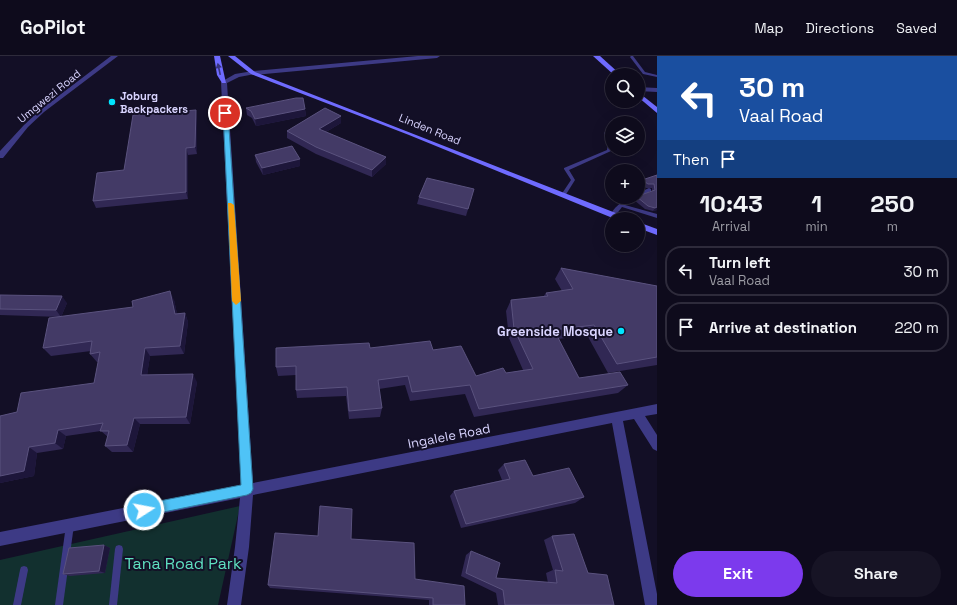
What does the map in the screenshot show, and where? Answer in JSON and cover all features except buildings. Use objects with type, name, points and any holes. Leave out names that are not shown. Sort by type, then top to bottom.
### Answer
[{"type":"main road","points":[[217,56],[220,75],[224,82]]},
{"type":"main road","name":"Linden Road","points":[[231,56],[253,73],[412,134],[606,212]]},
{"type":"main road","points":[[596,56],[610,68]]},
{"type":"main road","points":[[645,100],[657,111]]},
{"type":"main road","points":[[645,228],[657,232]]},
{"type":"street","name":"Umgwezi Road","points":[[0,156],[26,126],[42,111],[115,56]]},
{"type":"street","points":[[234,605],[242,547],[247,489],[224,82],[237,75],[253,73],[437,56]]},
{"type":"street","points":[[645,89],[657,90]]},
{"type":"street","name":"Ingalele Road","points":[[0,539],[657,409]]},
{"type":"street","points":[[637,414],[657,445]]},
{"type":"street","points":[[617,417],[652,605]]},
{"type":"lane","points":[[632,57],[644,73],[657,76]]},
{"type":"lane","points":[[563,195],[573,180],[566,169],[605,153]]},
{"type":"lane","points":[[645,192],[649,190]]},
{"type":"lane","points":[[615,212],[621,205],[657,216]]},
{"type":"lane","points":[[59,605],[70,525]]},
{"type":"lane","points":[[113,605],[119,549]]},
{"type":"lane","points":[[17,605],[24,570]]},
{"type":"green space","name":"Tana Road Park","points":[[240,506],[218,605],[0,605],[0,560]]},
{"type":"slow traffic","points":[[231,205],[236,301]]},
{"type":"place","name":"Joburg Backpackers","points":[[112,102]]},
{"type":"place","name":"Greenside Mosque","points":[[621,331]]},
{"type":"route","points":[[144,510],[247,489],[225,113]]}]
